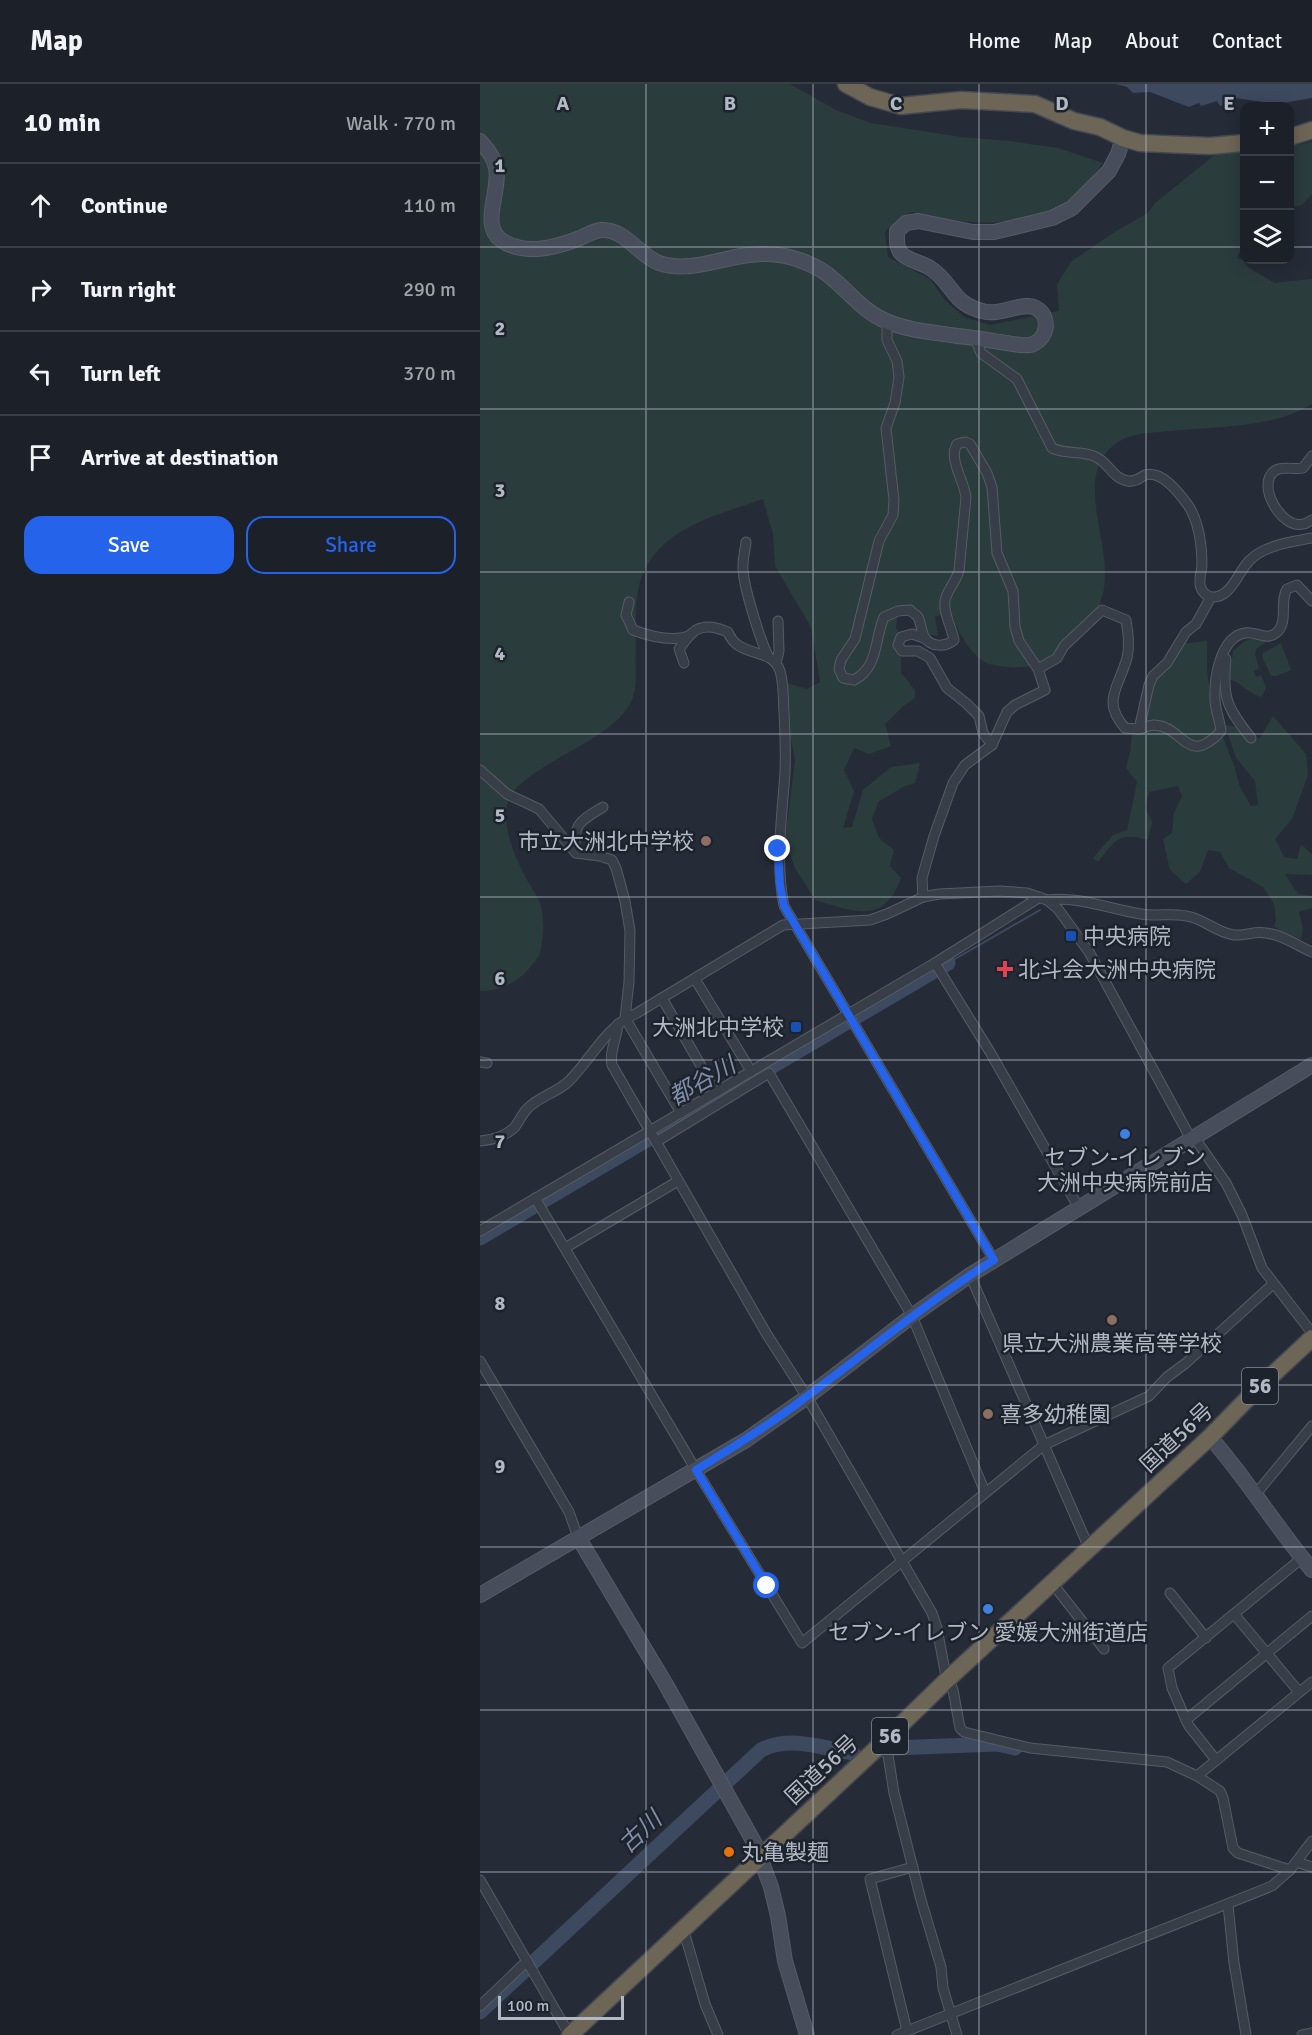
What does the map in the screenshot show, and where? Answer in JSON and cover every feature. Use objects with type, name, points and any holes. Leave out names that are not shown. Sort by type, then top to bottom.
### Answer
[{"type":"highway","points":[[846,84],[870,97],[901,106],[961,100],[1035,104],[1074,121],[1100,127],[1140,143],[1198,146],[1240,143]]},
{"type":"highway","points":[[1294,136],[1312,130]]},
{"type":"highway","name":"国道56号","points":[[571,2034],[949,1678],[1210,1437],[1312,1338]]},
{"type":"street","points":[[480,141],[491,154],[496,167],[497,183],[491,219],[492,230],[499,239],[512,246],[537,249],[555,246],[603,230],[615,232],[627,238],[647,257],[674,266],[691,266],[765,253],[784,256],[831,277],[869,312],[911,330],[1032,345],[1042,339],[1047,328],[1044,316],[1036,308],[1026,306],[988,313],[960,302],[940,275],[900,253],[897,231],[906,223],[918,221],[973,232],[994,232],[1052,219],[1072,208],[1109,171],[1123,138]]},
{"type":"street","points":[[887,321],[887,340],[897,361],[899,377],[895,403],[886,428],[894,500],[893,515],[879,541],[855,639],[841,660],[839,669],[843,678],[854,680],[864,675],[873,662],[880,625],[884,617],[898,611],[910,610],[918,618],[924,638]]},
{"type":"street","points":[[975,338],[981,353],[1017,379],[1052,448],[1060,452],[1087,454],[1098,458],[1116,476],[1128,481],[1147,475],[1157,475],[1183,498],[1192,512],[1200,540],[1201,588],[1205,594],[1211,597],[1222,594],[1231,587],[1246,563],[1256,555],[1288,542],[1312,538]]},
{"type":"street","points":[[923,897],[922,878],[953,783],[965,765],[992,745],[1007,712],[1015,705],[1045,690],[1038,669],[1019,641],[1015,627],[1013,591],[997,553],[993,496],[987,473],[970,444],[965,442],[957,444],[953,451],[953,457],[965,486],[966,497],[959,572],[946,597],[944,606],[954,640],[948,645],[938,646],[912,634],[901,637],[898,645],[902,651],[918,651],[930,658],[947,688],[979,716],[983,733],[992,745]]},
{"type":"street","points":[[1312,456],[1303,468],[1279,468],[1272,472],[1268,480],[1272,504],[1281,516],[1303,525],[1312,520]]},
{"type":"street","points":[[746,542],[742,567],[746,588],[762,644],[768,656],[780,670],[782,684],[785,771],[778,849],[784,906],[994,1260]]},
{"type":"street","points":[[1038,669],[1057,658],[1064,646],[1102,610],[1126,620],[1129,638],[1127,657],[1112,703],[1112,711],[1125,728],[1139,729],[1154,725],[1167,729],[1190,745],[1203,746],[1221,731],[1215,698],[1221,655],[1230,642],[1241,634],[1253,633],[1266,636],[1276,633],[1282,624],[1284,595],[1287,590],[1298,585],[1312,601]]},
{"type":"street","points":[[1139,729],[1153,676],[1167,663],[1186,632],[1202,616],[1211,597]]},
{"type":"street","points":[[629,602],[626,615],[633,630],[666,638],[689,636]]},
{"type":"street","points":[[776,663],[779,651],[778,621]]},
{"type":"street","points":[[684,663],[679,649],[689,636],[698,629],[714,626],[728,632],[732,641],[740,648],[768,656]]},
{"type":"street","points":[[1241,634],[1226,657],[1225,690],[1229,710],[1251,738]]},
{"type":"street","points":[[480,770],[507,794],[539,809],[576,853],[612,860],[616,868],[630,931],[629,982],[610,1059],[612,1065],[766,1333],[807,1397],[932,1613],[960,1728],[964,1732],[1030,1748],[1167,1762],[1197,1776],[1220,1791],[1233,1848],[1238,1853],[1293,1866],[1312,1867]]},
{"type":"street","points":[[576,853],[573,836],[579,821],[603,807]]},
{"type":"street","points":[[480,1141],[501,1136],[514,1127],[532,1104],[558,1090],[570,1080],[621,1021],[783,925],[870,920],[923,897],[1000,891],[1027,893],[1043,899],[1058,909],[1089,952],[1192,1138],[1226,1183],[1242,1215],[1262,1268],[1312,1333]]},
{"type":"street","points":[[480,1231],[538,1202],[653,1136],[938,967],[1043,899],[1060,898],[1096,903],[1142,914],[1179,914],[1193,917],[1233,935],[1265,932],[1312,952]]},
{"type":"street","points":[[938,967],[990,1052],[1079,1208]]},
{"type":"street","points":[[695,979],[751,1071]]},
{"type":"street","points":[[662,998],[716,1092]]},
{"type":"street","points":[[621,1021],[681,1113]]},
{"type":"street","points":[[480,1595],[746,1440],[970,1275],[1312,1065]]},
{"type":"street","points":[[653,1136],[681,1113],[751,1071],[766,1069]]},
{"type":"street","points":[[766,1069],[912,1316],[985,1492]]},
{"type":"street","points":[[565,1248],[678,1181]]},
{"type":"street","points":[[538,1202],[696,1470],[802,1643],[1044,1445],[1149,1396],[1167,1377],[1186,1363],[1273,1284]]},
{"type":"street","points":[[970,1275],[1089,1548]]},
{"type":"street","points":[[480,1361],[570,1512],[578,1538],[665,1683],[755,1844],[778,1916],[785,1961],[807,2035]]},
{"type":"street","points":[[1255,1495],[1312,1426]]},
{"type":"street","points":[[1210,1437],[1312,1570]]},
{"type":"street","points":[[1216,1760],[1188,1726],[1172,1688],[1168,1668],[1302,1558]]},
{"type":"street","points":[[1052,1583],[1104,1649]]},
{"type":"street","points":[[1170,1593],[1206,1638]]},
{"type":"street","points":[[1234,1614],[1299,1692]]},
{"type":"street","points":[[1186,1720],[1312,1616]]},
{"type":"street","points":[[1197,1776],[1312,1682]]},
{"type":"street","points":[[878,1747],[888,1755],[891,1784],[941,1967],[943,1988],[957,2035]]},
{"type":"street","points":[[897,2035],[1272,1887],[1293,1866],[1312,1841]]},
{"type":"street","points":[[907,2031],[870,1879],[913,1867]]},
{"type":"street","points":[[480,1880],[571,2034]]},
{"type":"street","points":[[1228,1905],[1234,1963],[1246,2035]]},
{"type":"street","points":[[683,1928],[705,2004],[718,2035]]},
{"type":"street","points":[[480,2006],[530,1966]]},
{"type":"street","points":[[1302,2035],[1312,2033]]},
{"type":"shaded area","points":[[480,84],[790,84],[836,110],[871,123],[961,137],[1058,148],[1103,163],[1076,195],[1058,207],[1039,215],[1018,220],[975,222],[932,217],[912,212],[894,222],[885,232],[888,257],[930,279],[945,300],[964,317],[990,325],[1059,311],[1057,284],[1072,261],[1116,231],[1148,213],[1155,203],[1216,154],[1240,151],[1240,252],[1237,258],[1240,259],[1240,264],[1246,264],[1275,283],[1312,279],[1312,404],[1297,412],[1262,422],[1134,435],[1114,445],[1101,460],[1095,478],[1095,499],[1105,564],[1104,586],[1099,605],[1092,619],[1074,643],[1053,659],[1025,667],[992,665],[983,661],[965,641],[946,599],[947,613],[935,617],[938,636],[929,634],[919,618],[898,611],[896,628],[901,637],[901,673],[915,690],[915,698],[885,724],[891,746],[869,754],[854,748],[844,770],[854,791],[843,828],[852,827],[863,790],[891,767],[920,763],[915,783],[903,787],[878,802],[872,819],[879,838],[894,850],[890,866],[901,878],[886,903],[876,909],[854,911],[815,900],[795,868],[785,841],[795,760],[788,722],[787,683],[807,689],[820,682],[811,627],[775,566],[773,534],[763,499],[693,525],[677,534],[651,559],[639,584],[636,612],[635,686],[629,706],[601,733],[543,767],[514,791],[507,804],[506,822],[510,842],[541,907],[543,928],[541,949],[521,977],[502,987],[480,991]]},
{"type":"shaded area","points":[[1312,142],[1312,194],[1302,205],[1294,206],[1294,156],[1294,145]]},
{"type":"shaded area","points":[[1251,639],[1268,641],[1257,648],[1255,654],[1259,668],[1254,671],[1256,677],[1261,675],[1266,687],[1262,697],[1229,679],[1233,651]]},
{"type":"shaded area","points":[[1207,641],[1207,671],[1213,712],[1235,768],[1239,785],[1251,806],[1258,805],[1255,781],[1236,758],[1225,725],[1238,727],[1248,741],[1260,738],[1273,716],[1306,754],[1308,775],[1292,819],[1275,839],[1284,857],[1297,859],[1301,844],[1312,854],[1312,875],[1285,874],[1298,894],[1312,896],[1312,908],[1299,912],[1303,930],[1301,939],[1282,932],[1274,926],[1276,919],[1274,904],[1263,887],[1229,868],[1220,852],[1208,850],[1200,872],[1186,884],[1170,870],[1163,839],[1172,833],[1174,813],[1182,796],[1178,786],[1149,792],[1145,807],[1152,822],[1148,840],[1124,837],[1118,839],[1098,862],[1093,858],[1113,835],[1127,830],[1137,782],[1126,768],[1132,733],[1141,730],[1156,679],[1180,644]]},
{"type":"shaded area","points":[[1281,643],[1291,670],[1271,676],[1262,657],[1263,653]]},
{"type":"water","points":[[1116,84],[1312,84],[1312,98],[1289,102],[1263,102],[1235,98],[1220,106],[1217,101],[1201,106],[1199,103],[1189,107],[1150,92],[1133,93],[1127,87]]},
{"type":"waterway","points":[[948,963],[1040,910]]},
{"type":"waterway","name":"都谷川","points":[[480,1238],[948,963]]},
{"type":"waterway","name":"古川","points":[[480,2012],[761,1750],[783,1743],[794,1743],[853,1753]]},
{"type":"waterway","name":"古川","points":[[892,1748],[997,1744],[1015,1748]]},
{"type":"place","name":"市立大洲北中学校","points":[[706,841]]},
{"type":"place","name":"中央病院","points":[[1071,936]]},
{"type":"place","name":"北斗会大洲中央病院","points":[[1005,969]]},
{"type":"place","name":"大洲北中学校","points":[[796,1027]]},
{"type":"place","name":"セブン-イレブン 大洲中央病院前店","points":[[1125,1134]]},
{"type":"place","name":"県立大洲農業高等学校","points":[[1112,1320]]},
{"type":"place","name":"喜多幼稚園","points":[[988,1414]]},
{"type":"place","name":"セブン-イレブン 愛媛大洲街道店","points":[[988,1609]]},
{"type":"place","name":"丸亀製麺","points":[[729,1852]]},
{"type":"route","points":[[767,1586],[696,1470],[746,1440],[807,1397],[877,1341],[994,1260],[784,906],[778,849]]}]
